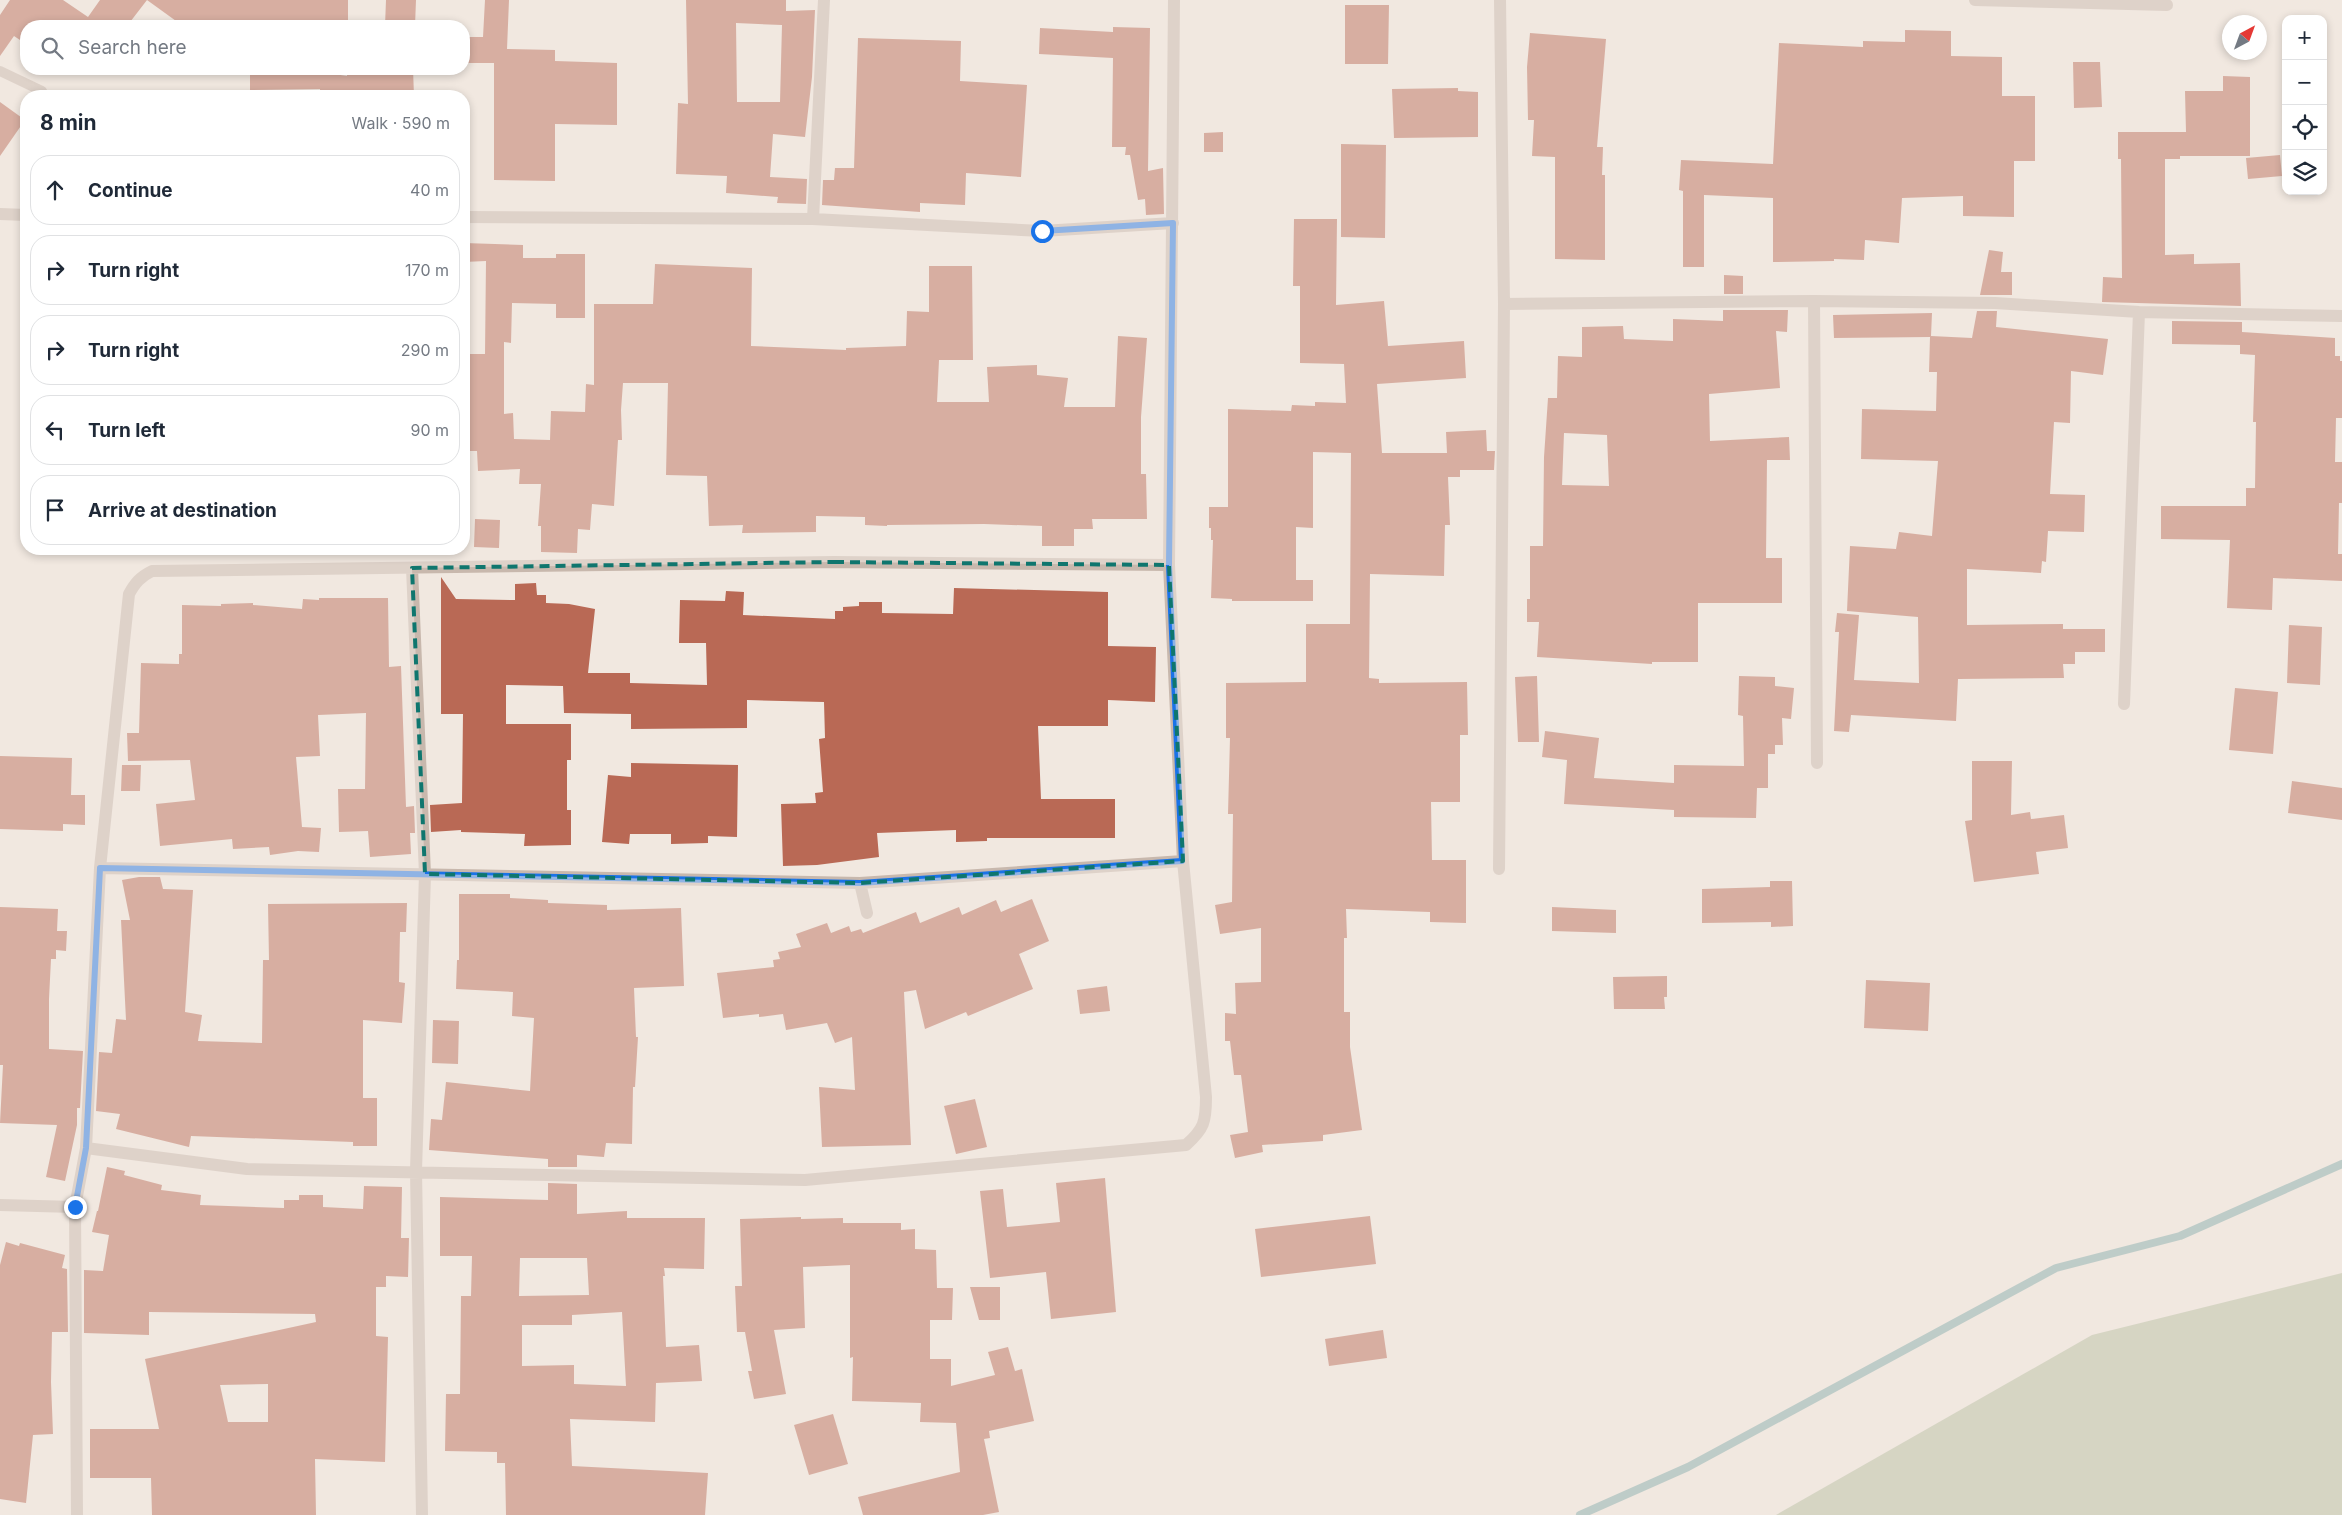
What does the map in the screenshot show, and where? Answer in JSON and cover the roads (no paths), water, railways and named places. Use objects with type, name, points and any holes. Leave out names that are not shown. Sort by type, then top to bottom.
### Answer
[{"type":"street","points":[[813,219],[824,0]]},
{"type":"street","points":[[86,1148],[246,1169],[805,1180],[1186,1146],[1200,1133],[1206,1117],[1206,1097],[1182,861],[1169,565],[1174,0]]},
{"type":"street","points":[[1499,869],[1504,304],[1500,0]]},
{"type":"street","points":[[1975,0],[2167,5]]},
{"type":"street","points":[[0,214],[20,215]]},
{"type":"street","points":[[470,217],[813,219],[1042,231],[1173,223]]},
{"type":"street","points":[[1504,304],[1814,301],[1995,303],[2139,312],[2342,316]]},
{"type":"street","points":[[1814,301],[1817,763]]},
{"type":"street","points":[[2124,704],[2139,312]]},
{"type":"street","points":[[77,1515],[75,1207],[86,1148],[100,868],[129,594],[135,583],[142,576],[152,571],[834,562],[1169,565]]},
{"type":"street","points":[[412,568],[425,874],[416,1171],[422,1515]]},
{"type":"street","points":[[100,868],[860,883],[1182,861]]},
{"type":"street","points":[[860,883],[867,913]]},
{"type":"street","points":[[0,1205],[75,1207]]},
{"type":"lane","points":[[0,71],[40,90]]},
{"type":"waterway","points":[[1580,1515],[1688,1467],[2056,1268],[2180,1236],[2342,1164]]}]
